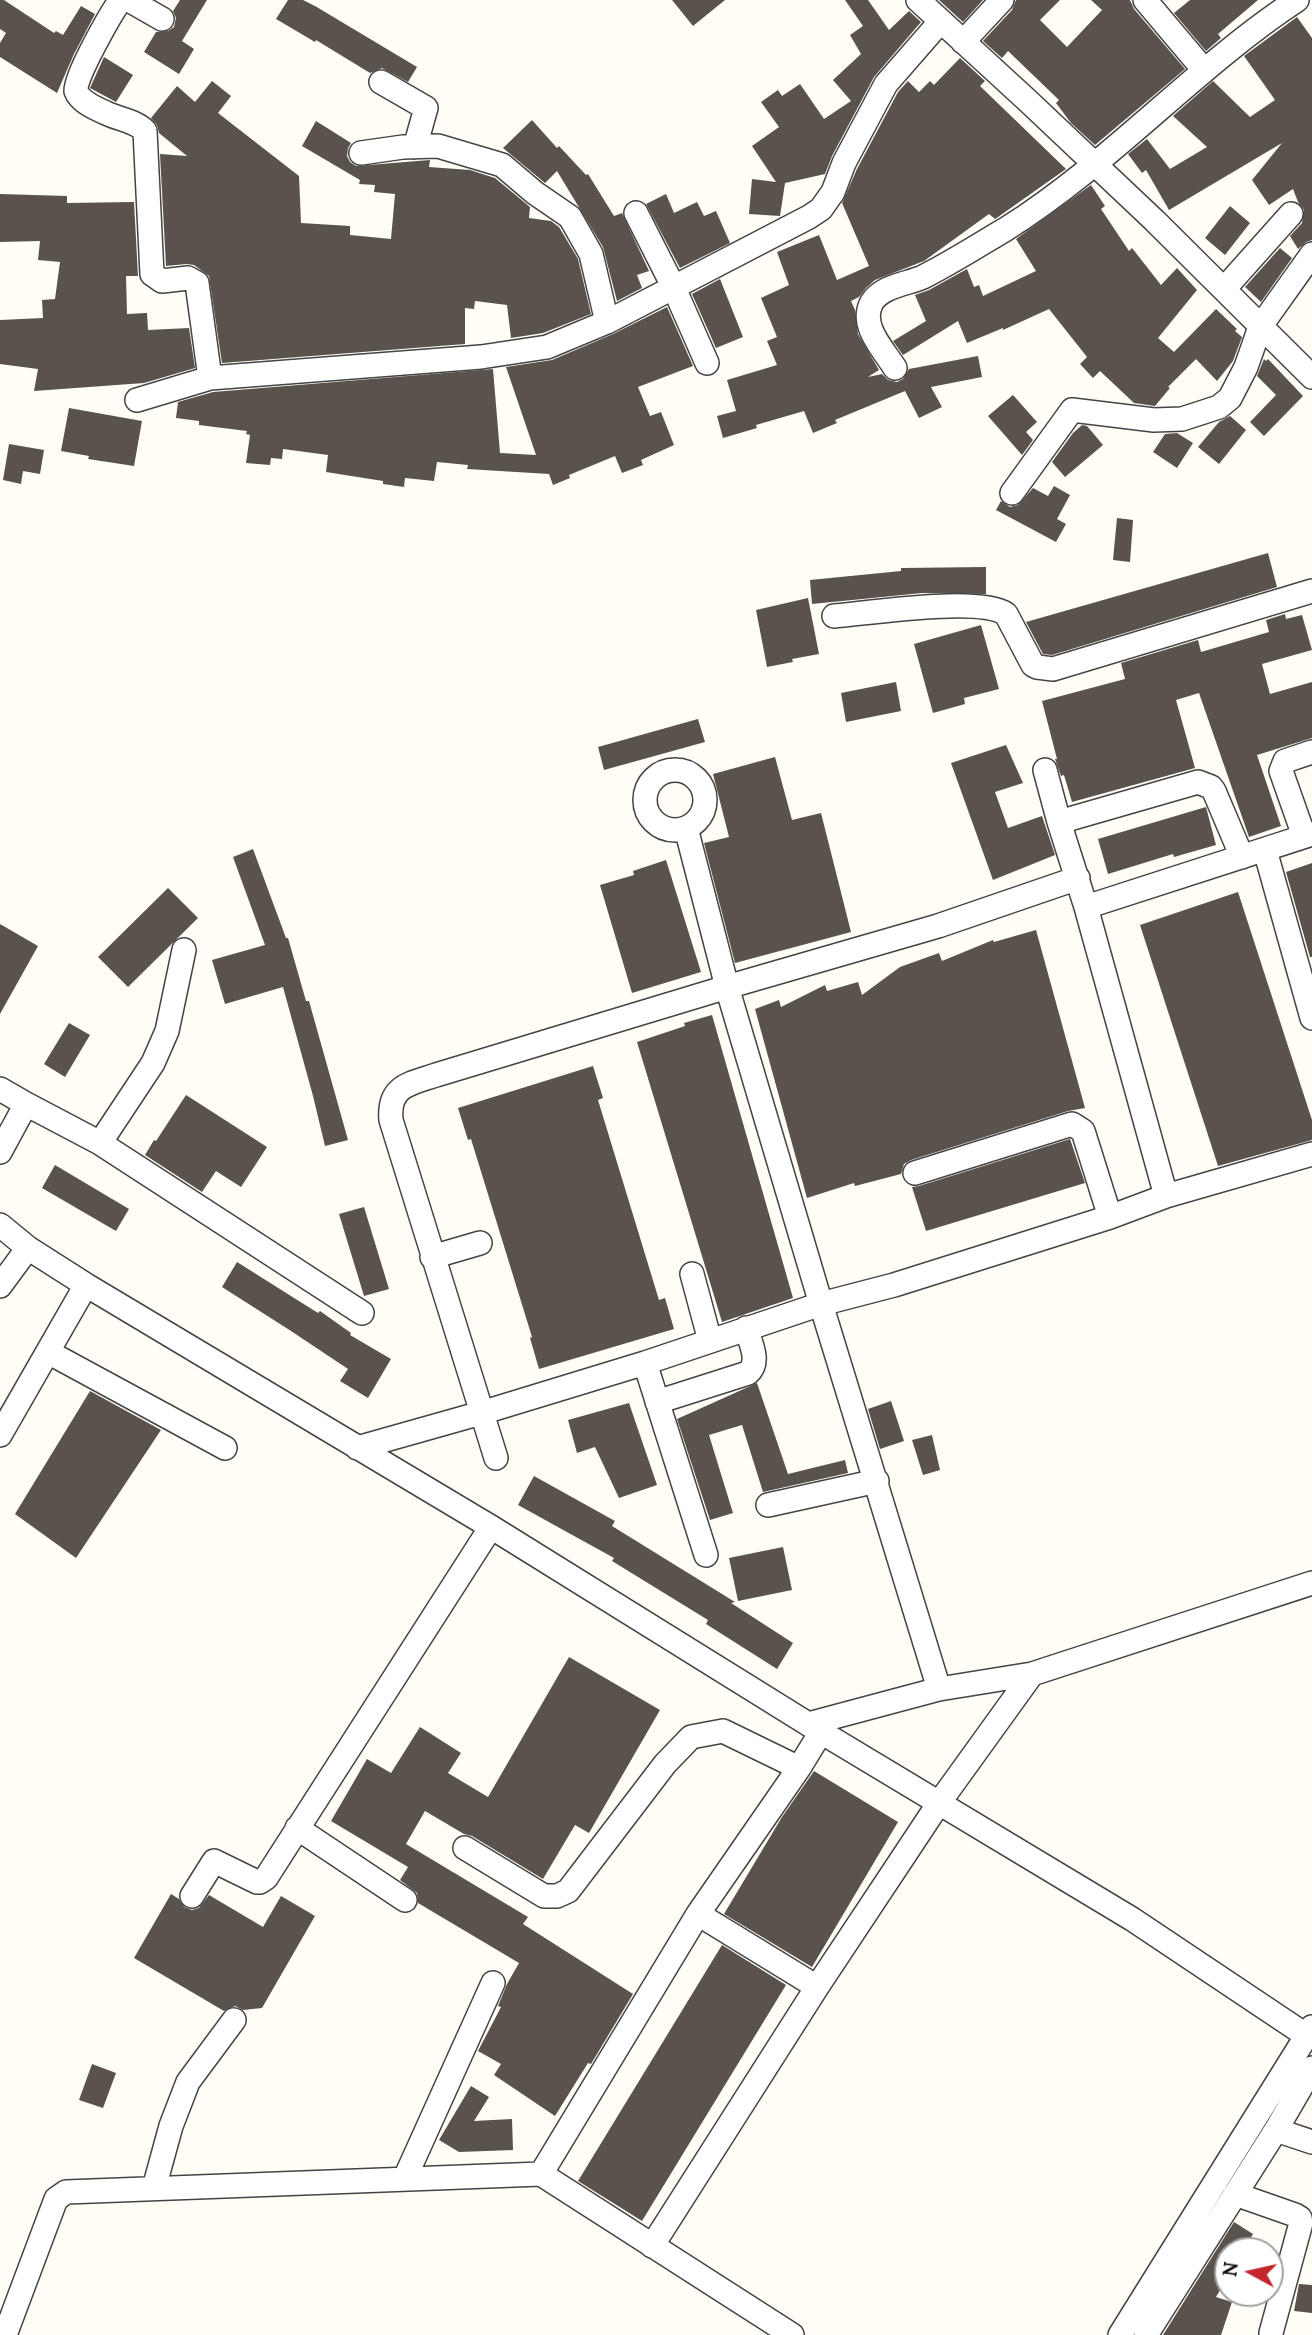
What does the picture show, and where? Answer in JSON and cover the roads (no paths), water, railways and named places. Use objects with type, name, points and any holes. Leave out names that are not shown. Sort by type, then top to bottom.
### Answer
[{"type":"street","points":[[121,0],[85,64],[76,88],[77,94],[85,102],[140,126],[145,131],[152,274],[162,281],[188,278],[197,283],[210,378]]},
{"type":"street","points":[[129,0],[162,19]]},
{"type":"street","points":[[918,0],[1225,288],[1260,327],[1312,377]]},
{"type":"street","points":[[962,42],[1002,0]]},
{"type":"street","points":[[1145,0],[1205,70]]},
{"type":"street","points":[[895,368],[870,329],[867,312],[874,299],[883,291],[924,276],[1007,228],[1095,164],[1205,70],[1297,0]]},
{"type":"street","points":[[136,400],[210,378],[481,357],[547,347],[607,322],[821,209],[833,192],[844,163],[887,84],[940,22]]},
{"type":"street","points":[[381,82],[426,107],[415,147]]},
{"type":"street","points":[[361,153],[438,146],[502,165],[535,193],[570,217],[590,254],[607,322]]},
{"type":"street","points":[[636,213],[674,288],[707,363]]},
{"type":"street","points":[[1225,288],[1291,214]]},
{"type":"street","points":[[1012,493],[1072,410],[1154,420],[1182,419],[1219,407],[1230,398],[1246,368],[1260,327],[1312,254]]},
{"type":"street","points":[[834,617],[910,609],[976,606],[998,609],[1006,614],[1033,665],[1054,669],[1312,592]]},
{"type":"street","points":[[1086,907],[1308,835],[1281,771],[1285,761],[1312,752]]},
{"type":"street","points":[[1045,770],[1166,1196]]},
{"type":"street","points":[[1059,822],[1198,782],[1214,791],[1242,858]]},
{"type":"street","points":[[686,828],[727,987],[939,1689]]},
{"type":"street","points":[[1265,850],[1312,1018]]},
{"type":"street","points":[[496,1458],[391,1120],[390,1110],[396,1091],[436,1075],[938,926],[1077,878]]},
{"type":"street","points":[[100,1143],[153,1063],[167,1031],[184,950]]},
{"type":"street","points":[[0,1089],[100,1143],[362,1313]]},
{"type":"street","points":[[0,1152],[26,1104]]},
{"type":"street","points":[[915,1173],[1072,1124],[1083,1131],[1110,1217]]},
{"type":"street","points":[[357,1448],[645,1363],[821,1304],[894,1285],[1110,1217],[1166,1196],[1312,1154]]},
{"type":"street","points":[[0,1224],[28,1248],[86,1285],[491,1527],[814,1728],[1132,1919],[1309,2032],[1120,2335]]},
{"type":"street","points":[[432,1257],[480,1243]]},
{"type":"street","points":[[0,1286],[28,1248]]},
{"type":"street","points":[[692,1274],[710,1341]]},
{"type":"street","points":[[0,1435],[86,1285]]},
{"type":"street","points":[[657,1402],[748,1373],[755,1360],[746,1328]]},
{"type":"street","points":[[48,1352],[225,1448]]},
{"type":"street","points":[[645,1363],[706,1555]]},
{"type":"street","points":[[768,1505],[877,1481]]},
{"type":"street","points":[[192,1896],[214,1861],[253,1881],[263,1881],[491,1527]]},
{"type":"street","points":[[814,1728],[939,1689],[1032,1674],[1312,1583]]},
{"type":"street","points":[[652,2246],[817,1987],[939,1803],[1032,1674]]},
{"type":"street","points":[[541,2174],[698,1914],[799,1768],[814,1728]]},
{"type":"street","points":[[465,1848],[544,1896],[557,1896],[568,1891],[665,1764],[691,1737],[723,1731],[799,1768]]},
{"type":"street","points":[[297,1828],[405,1900]]},
{"type":"street","points":[[698,1914],[817,1987]]},
{"type":"street","points":[[405,2178],[493,1983]]},
{"type":"street","points":[[154,2188],[170,2126],[188,2082],[234,2020]]},
{"type":"street","points":[[1146,2335],[1276,2130],[1312,2068]]},
{"type":"street","points":[[1276,2130],[1312,2142]]},
{"type":"street","points":[[5,2335],[56,2199],[66,2192],[541,2174],[792,2335]]},
{"type":"street","points":[[1235,2194],[1300,2218],[1301,2223],[1271,2333]]}]
